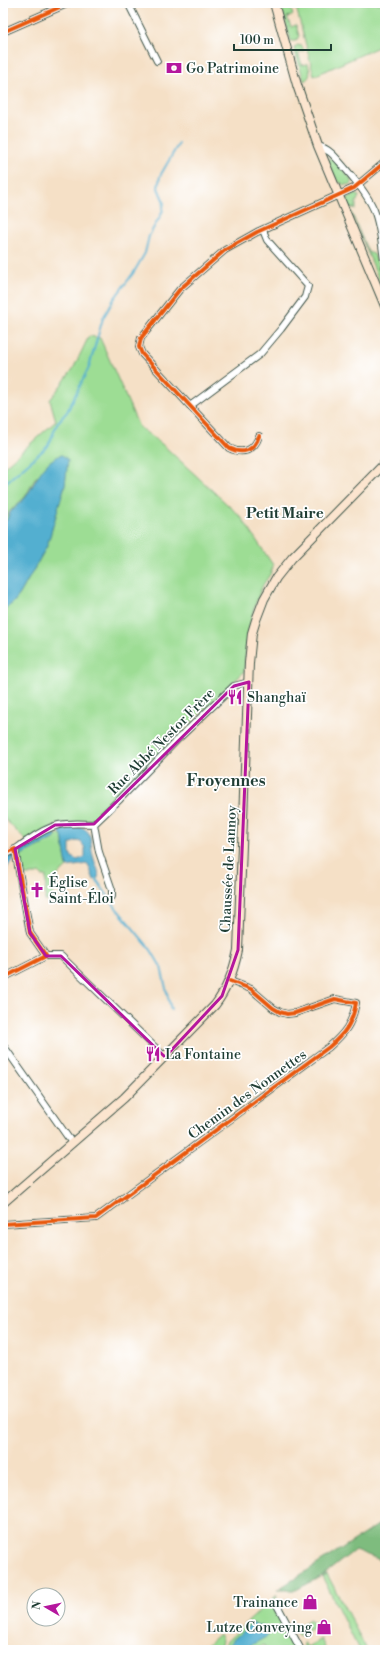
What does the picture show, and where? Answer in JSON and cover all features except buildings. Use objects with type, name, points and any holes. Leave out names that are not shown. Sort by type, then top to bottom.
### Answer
[{"type":"main road","points":[[274,3],[297,84],[318,146],[385,306]]},
{"type":"main road","name":"Chaussée de Lannoy","points":[[3,1203],[124,1098],[215,1005],[230,981],[238,950],[252,633],[259,610],[269,589],[292,558],[385,463]]},
{"type":"street","points":[[3,32],[69,3]]},
{"type":"street","points":[[128,3],[157,62]]},
{"type":"street","points":[[318,146],[326,148],[335,156],[370,202],[377,218],[385,267]]},
{"type":"street","points":[[259,436],[256,443],[250,450],[237,452],[229,448],[142,354],[139,347],[141,338],[180,289],[225,250],[263,230],[338,196],[358,185],[385,162]]},
{"type":"street","points":[[190,406],[260,354],[305,297],[308,286],[267,240],[263,230]]},
{"type":"street","name":"Rue Abbé Nestor Frère","points":[[94,824],[178,739],[234,686],[249,682]]},
{"type":"street","points":[[3,856],[15,851],[41,831],[55,825],[73,822],[94,824],[99,852],[112,890],[112,896]]},
{"type":"street","points":[[15,851],[30,933],[46,956]]},
{"type":"street","points":[[3,978],[46,956],[60,956],[65,959],[165,1057]]},
{"type":"street","name":"Chemin des Nonnettes","points":[[3,1224],[96,1218],[329,1047],[348,1029],[354,1016],[356,1003],[335,999],[295,1013],[288,1014],[280,1012],[250,989],[230,981]]},
{"type":"street","points":[[3,1045],[72,1143]]},
{"type":"street","points":[[277,1605],[301,1650]]},
{"type":"highlighted area","points":[[249,682],[238,950],[222,996],[165,1057],[61,956],[46,956],[30,933],[15,849],[55,825],[94,824],[234,686]]},
{"type":"green space","points":[[280,3],[289,3],[293,15],[287,17],[291,27],[296,25],[299,36],[296,41],[291,41]]},
{"type":"green space","points":[[295,3],[385,3],[385,44],[314,76]]},
{"type":"green space","points":[[297,45],[302,46],[304,51],[298,53],[302,65],[308,64],[310,74],[304,81],[294,48]]},
{"type":"green space","points":[[330,158],[333,159],[351,179],[351,184],[346,185],[339,182],[331,170],[328,161]]},
{"type":"green space","points":[[355,194],[359,196],[356,203],[356,209],[349,207],[368,252],[374,254],[381,271],[383,289],[347,204],[348,198]]},
{"type":"green space","points":[[89,336],[100,338],[139,427],[163,445],[241,517],[273,565],[273,568],[262,587],[254,608],[247,639],[244,672],[152,760],[93,822],[59,824],[26,841],[5,819],[3,820],[3,610],[13,603],[20,594],[47,546],[65,485],[66,476],[36,477],[25,497],[8,513],[7,520],[3,522],[3,468],[56,421],[50,400],[73,369]]},
{"type":"green space","points":[[60,834],[62,835],[67,867],[57,876],[51,900],[45,901],[46,876],[42,876],[39,873],[33,875],[23,875],[18,856]]},
{"type":"green space","points":[[385,1520],[385,1540],[378,1525]]},
{"type":"green space","points":[[378,1525],[385,1540],[385,1562],[355,1550],[322,1576],[296,1590],[277,1590]]},
{"type":"green space","points":[[327,1574],[367,1650],[359,1650],[322,1576]]},
{"type":"green space","points":[[277,1595],[274,1607],[294,1647],[289,1650],[267,1650],[264,1645],[255,1650],[223,1650],[227,1641]]},
{"type":"green space","points":[[310,1619],[314,1627],[298,1636],[293,1628],[293,1623],[297,1627]]},
{"type":"green space","points":[[219,1634],[222,1640],[220,1650],[201,1650]]},
{"type":"green space","points":[[321,1639],[326,1650],[305,1650],[303,1644],[304,1642],[307,1647]]},
{"type":"water","points":[[62,455],[68,460],[65,485],[47,546],[20,594],[13,603],[3,610],[3,522],[7,520],[12,510],[26,497],[45,467],[55,458]]},
{"type":"water","points":[[70,826],[79,827],[88,832],[98,871],[98,878],[94,880],[88,864],[67,867],[62,835],[59,832]],"holes":[[[76,841],[81,842],[85,848],[85,857],[77,860],[72,857],[70,853],[70,844]]]},
{"type":"water","points":[[49,829],[55,832],[56,837],[54,839],[15,858],[3,873],[3,859],[17,853],[22,846]]},
{"type":"water","points":[[252,1623],[264,1627],[268,1636],[242,1650],[231,1650],[228,1647],[234,1639]]},
{"type":"waterway","points":[[3,485],[48,446],[58,422],[67,412],[89,367],[103,318],[145,253],[149,236],[162,213],[164,202],[158,188],[160,176],[179,143]]},
{"type":"waterway","points":[[96,879],[117,909],[151,950],[161,967],[171,1010]]},
{"type":"cycle path","points":[[3,32],[69,3]]},
{"type":"cycle path","points":[[259,436],[254,445],[247,450],[239,451],[229,448],[142,354],[139,347],[141,338],[180,289],[225,250],[257,232],[354,188],[385,162]]},
{"type":"cycle path","points":[[3,855],[15,849],[30,933],[46,956],[3,978]]},
{"type":"cycle path","points":[[3,1224],[96,1218],[329,1047],[347,1028],[356,1003],[335,999],[295,1013],[287,1014],[273,1008],[251,989],[230,981]]},
{"type":"place","name":"Go Patrimoine","points":[[174,68]]},
{"type":"place","name":"Shanghaï","points":[[235,697]]},
{"type":"place","name":"Église Saint-Éloi","points":[[37,890]]},
{"type":"place","name":"La Fontaine","points":[[153,1054]]},
{"type":"place","name":"Trainance","points":[[310,1602]]},
{"type":"place","name":"Lutze Conveying","points":[[324,1627]]},
{"type":"district","name":"Petit Maire","points":[[285,513]]},
{"type":"district","name":"Froyennes","points":[[226,780]]}]
